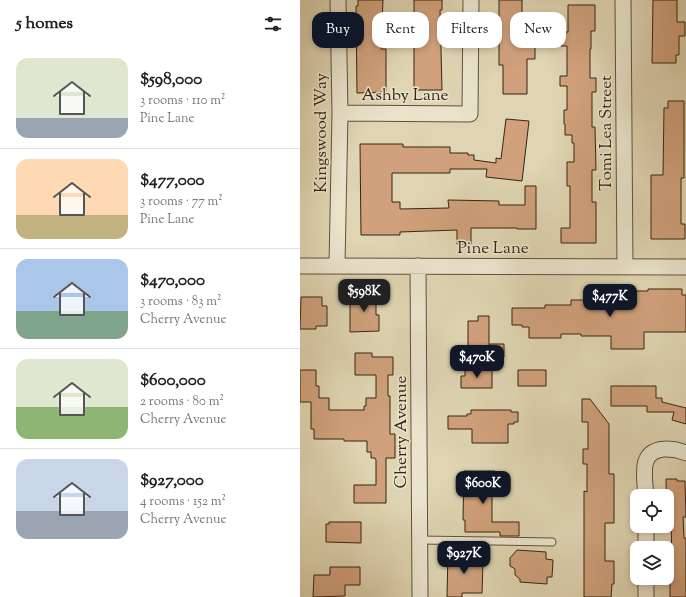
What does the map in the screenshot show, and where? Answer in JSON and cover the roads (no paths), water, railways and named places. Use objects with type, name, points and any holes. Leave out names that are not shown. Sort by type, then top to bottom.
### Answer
[{"type":"street","name":"Kingswood Way","points":[[337,265],[340,113],[338,0]]},
{"type":"street","name":"Ashby Lane","points":[[340,113],[470,114],[470,0]]},
{"type":"street","name":"Tomi Lea Street","points":[[623,0],[625,267]]},
{"type":"street","name":"Pine Lane","points":[[300,266],[686,267]]},
{"type":"street","name":"Cherry Avenue","points":[[418,266],[420,597]]},
{"type":"street","points":[[646,489],[646,461],[651,455],[657,451],[665,449],[673,449],[686,453]]},
{"type":"street","points":[[646,585],[646,597]]},
{"type":"lane","points":[[419,540],[552,542]]}]
